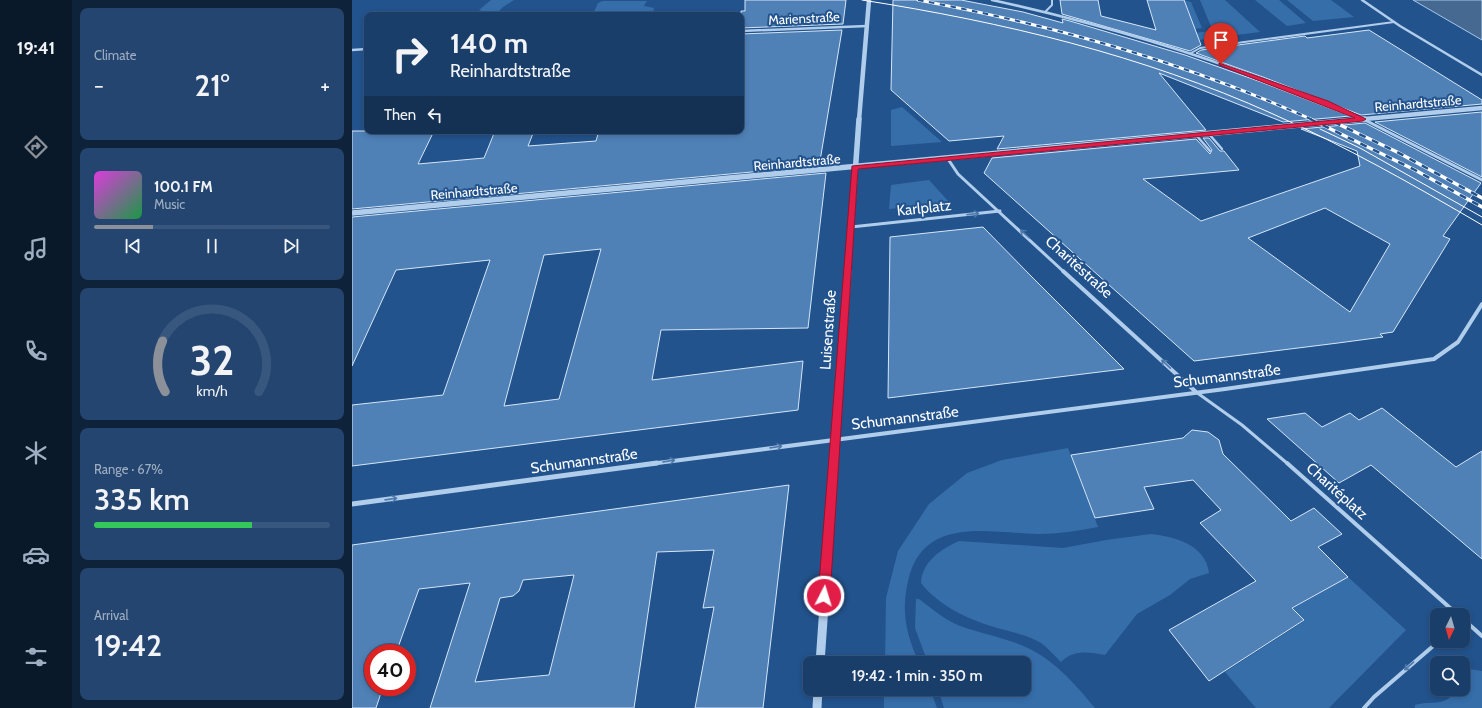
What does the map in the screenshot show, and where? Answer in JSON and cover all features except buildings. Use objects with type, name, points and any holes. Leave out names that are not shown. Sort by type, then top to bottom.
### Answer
[{"type":"street","name":"Luisenstraße","points":[[820,656],[855,167],[869,0]]},
{"type":"street","points":[[992,0],[1128,33],[1191,53],[1271,82],[1363,119],[1482,180]]},
{"type":"street","points":[[1362,0],[1394,22],[1482,75]]},
{"type":"street","name":"Marienstraße","points":[[744,31],[867,26]]},
{"type":"street","points":[[352,50],[364,49]]},
{"type":"street","name":"Reinhardtstraße","points":[[352,213],[948,159],[1196,134],[1482,108]]},
{"type":"street","name":"Charitéstraße","points":[[948,159],[958,174],[1196,392]]},
{"type":"street","name":"Karlplatz","points":[[851,227],[1000,211]]},
{"type":"street","name":"Schumannstraße","points":[[352,504],[1434,359],[1450,351],[1461,340],[1482,304]]},
{"type":"street","points":[[817,708],[818,696]]},
{"type":"lane","points":[[1045,12],[1052,5],[1052,0]]},
{"type":"lane","points":[[1191,53],[1200,48],[1394,22]]},
{"type":"lane","points":[[1208,133],[1222,149]]},
{"type":"lane","points":[[1196,134],[1210,151]]},
{"type":"lane","name":"Charitéplatz","points":[[1196,392],[1238,422],[1269,447],[1450,608]]},
{"type":"lane","points":[[1470,626],[1482,636]]},
{"type":"lane","points":[[1364,708],[1374,697],[1431,648]]},
{"type":"shaded area","points":[[491,0],[514,0],[498,12],[484,12],[479,10]]},
{"type":"shaded area","points":[[1184,0],[1191,2],[1202,28],[1157,33]]},
{"type":"shaded area","points":[[1200,0],[1225,0],[1260,32],[1183,42],[1166,37],[1210,31],[1212,29]]},
{"type":"shaded area","points":[[1255,0],[1279,0],[1306,23],[1287,26]]},
{"type":"shaded area","points":[[1287,0],[1331,0],[1354,17],[1313,21]]},
{"type":"shaded area","points":[[1413,0],[1482,0],[1482,40]]},
{"type":"shaded area","points":[[603,1],[647,1],[644,6],[654,8],[653,12],[594,12],[598,3]]},
{"type":"shaded area","points":[[902,107],[942,142],[891,146],[891,110]]},
{"type":"shaded area","points":[[929,180],[950,203],[889,209],[891,185]]},
{"type":"shaded area","points":[[1068,448],[1098,527],[1046,534],[979,531],[960,532],[943,537],[928,546],[916,560],[908,581],[906,592],[906,623],[916,656],[885,656],[886,598],[898,551],[929,504],[967,473],[1002,460]]},
{"type":"shaded area","points":[[1151,534],[1170,537],[1188,544],[1202,555],[1209,573],[1190,579],[1170,595],[1137,614],[1105,655],[1082,652],[1071,655],[1061,662],[1046,647],[1035,640],[1024,635],[984,624],[954,610],[936,598],[921,583],[922,575],[925,569],[934,557],[939,552],[959,541],[1063,548]]},
{"type":"shaded area","points":[[1348,577],[1406,630],[1329,708],[1256,708],[1225,672],[1304,621],[1293,608]]},
{"type":"shaded area","points":[[916,599],[919,599],[954,624],[1013,642],[1032,650],[1062,672],[1095,708],[944,708],[940,696],[1031,696],[1031,656],[925,656],[915,628]]},
{"type":"shaded area","points":[[1470,669],[1482,671],[1482,708],[1415,708],[1415,705],[1448,699],[1451,696],[1470,696]]},
{"type":"shaded area","points":[[884,696],[933,696],[937,708],[884,708]]},
{"type":"tram line","points":[[862,0],[1019,30],[1071,43],[1173,74],[1224,93],[1300,126],[1405,181],[1482,225]]},
{"type":"tram line","points":[[1320,129],[1360,148],[1482,217]]},
{"type":"railway","points":[[918,0],[970,10],[1070,34],[1119,48],[1216,80],[1313,120]]},
{"type":"railway","points":[[1310,119],[1415,170],[1482,207]]},
{"type":"railway","points":[[1334,122],[1397,152],[1482,198]]},
{"type":"route","points":[[824,596],[855,167],[1363,119],[1264,79],[1221,64]]}]
